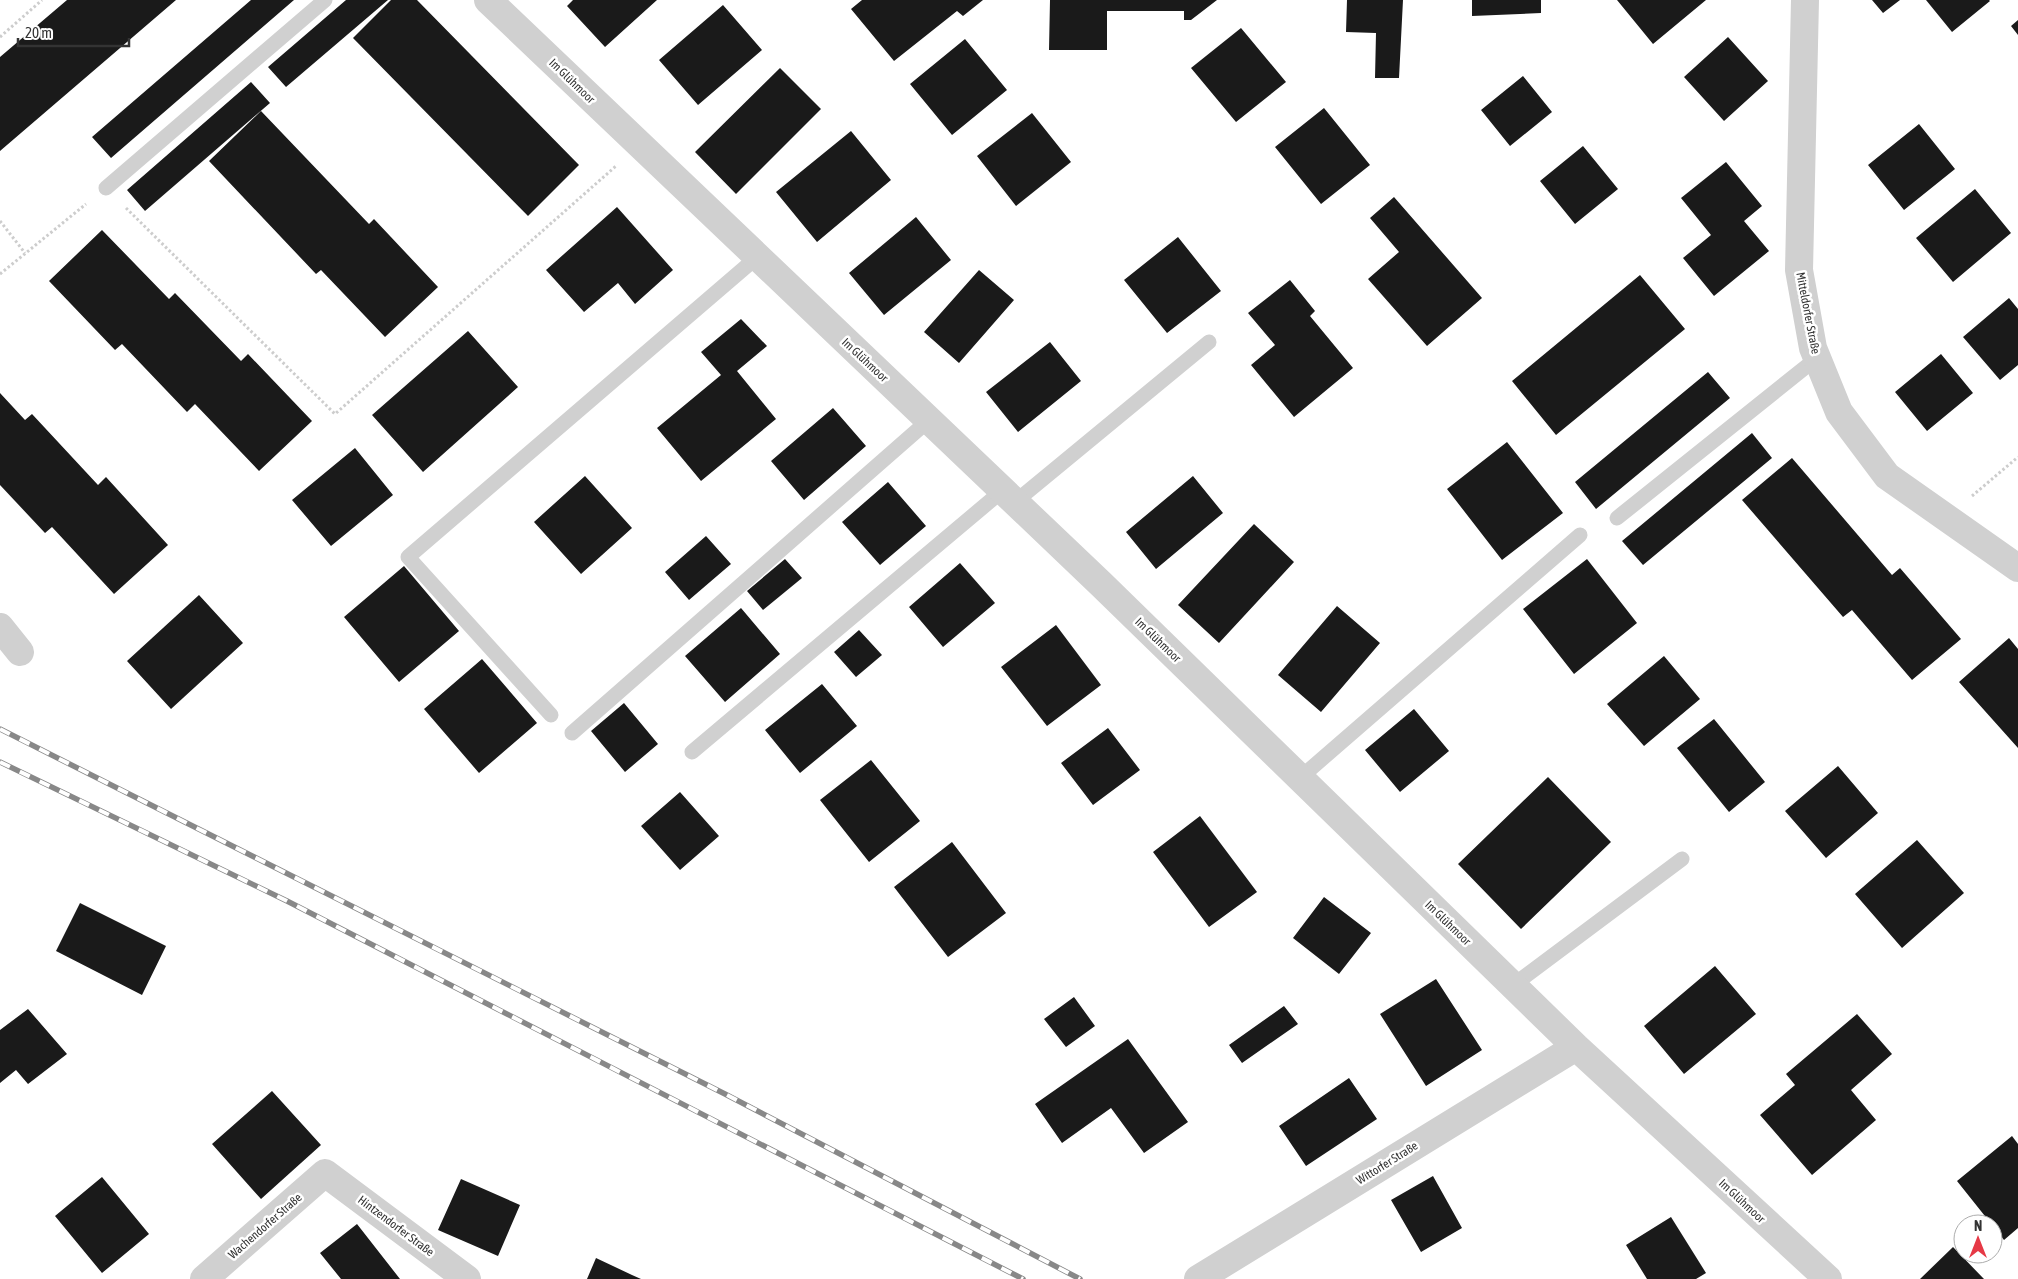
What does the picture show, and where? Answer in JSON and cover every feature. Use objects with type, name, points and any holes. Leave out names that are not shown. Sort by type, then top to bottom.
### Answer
[{"type":"street","name":"Im Glühmoor","points":[[488,0],[756,258],[1009,496],[1512,986],[1828,1279]]},
{"type":"street","name":"Mitteldorfer Straße","points":[[1805,0],[1799,270],[1812,348],[1840,412],[1887,476],[2018,568]]},
{"type":"street","points":[[0,627],[20,652]]},
{"type":"street","name":"Wittorfer Straße","points":[[1198,1279],[1576,1047]]},
{"type":"street","name":"Wachendorfer Straße","points":[[204,1279],[325,1173]]},
{"type":"street","name":"Hintzendorfer Straße","points":[[325,1173],[467,1279]]},
{"type":"lane","points":[[106,188],[324,0]]},
{"type":"lane","points":[[551,715],[408,557],[756,258]]},
{"type":"lane","points":[[692,752],[1009,496],[1209,342]]},
{"type":"lane","points":[[1617,518],[1817,358]]},
{"type":"lane","points":[[572,733],[929,420]]},
{"type":"lane","points":[[1300,778],[1580,535]]},
{"type":"lane","points":[[1512,986],[1682,859]]},
{"type":"path","points":[[0,37],[42,0]]},
{"type":"path","points":[[0,274],[106,188],[335,414],[639,146]]},
{"type":"path","points":[[0,221],[25,253]]},
{"type":"path","points":[[1946,518],[2018,457]]},
{"type":"building","points":[[67,0],[176,0],[0,151],[0,57]]},
{"type":"building","points":[[251,0],[294,0],[111,158],[92,137]]},
{"type":"building","points":[[346,0],[388,0],[286,87],[268,67]]},
{"type":"building","points":[[391,0],[417,0],[579,165],[528,216],[353,38]]},
{"type":"building","points":[[573,0],[657,0],[605,47],[567,6]]},
{"type":"building","points":[[862,0],[983,0],[963,16],[957,11],[894,61],[851,9]]},
{"type":"building","points":[[1050,0],[1217,0],[1191,20],[1184,20],[1184,11],[1107,11],[1107,50],[1049,50]]},
{"type":"building","points":[[1347,0],[1403,0],[1399,78],[1375,78],[1376,33],[1346,32]]},
{"type":"building","points":[[1472,0],[1541,0],[1541,13],[1472,16]]},
{"type":"building","points":[[1617,0],[1706,0],[1653,44]]},
{"type":"building","points":[[1872,0],[1900,0],[1883,13]]},
{"type":"building","points":[[1926,0],[1989,0],[1990,1],[1952,32]]},
{"type":"building","points":[[723,5],[762,50],[698,105],[659,60]]},
{"type":"building","points":[[2018,20],[2018,35],[2011,26]]},
{"type":"building","points":[[1241,28],[1286,82],[1236,122],[1191,68]]},
{"type":"building","points":[[1728,37],[1768,81],[1724,121],[1684,77]]},
{"type":"building","points":[[965,39],[1007,90],[952,135],[910,84]]},
{"type":"building","points":[[780,68],[821,109],[736,194],[695,152]]},
{"type":"building","points":[[1523,76],[1552,112],[1510,146],[1481,110]]},
{"type":"building","points":[[251,82],[270,103],[145,211],[127,190]]},
{"type":"building","points":[[1324,108],[1370,165],[1321,204],[1275,147]]},
{"type":"building","points":[[261,111],[369,224],[374,219],[438,287],[385,337],[321,270],[316,274],[209,161]]},
{"type":"building","points":[[1032,113],[1071,162],[1016,206],[977,156]]},
{"type":"building","points":[[1919,124],[1955,169],[1904,210],[1868,165]]},
{"type":"building","points":[[851,131],[891,180],[817,242],[776,192]]},
{"type":"building","points":[[1583,146],[1618,189],[1575,224],[1540,181]]},
{"type":"building","points":[[1726,162],[1762,206],[1744,221],[1769,251],[1714,296],[1683,258],[1711,235],[1681,198]]},
{"type":"building","points":[[1975,189],[2011,233],[1953,282],[1916,238]]},
{"type":"building","points":[[1394,197],[1482,298],[1427,346],[1368,279],[1399,252],[1370,218]]},
{"type":"building","points":[[617,207],[673,270],[635,304],[618,283],[584,312],[546,270]]},
{"type":"building","points":[[916,217],[951,260],[884,315],[849,273]]},
{"type":"building","points":[[102,230],[169,299],[175,293],[241,361],[248,354],[312,421],[259,471],[195,404],[187,412],[122,344],[115,350],[49,281]]},
{"type":"building","points":[[1178,237],[1221,291],[1167,333],[1124,280]]},
{"type":"building","points":[[979,270],[1014,300],[959,363],[924,332]]},
{"type":"building","points":[[1640,275],[1685,329],[1556,435],[1512,381]]},
{"type":"building","points":[[1290,280],[1315,311],[1310,316],[1353,368],[1294,417],[1251,365],[1275,345],[1248,313]]},
{"type":"building","points":[[2009,298],[2018,309],[2018,365],[2000,380],[1963,337]]},
{"type":"building","points":[[741,319],[767,346],[737,371],[776,419],[701,481],[657,428],[721,375],[701,352]]},
{"type":"building","points":[[468,331],[518,387],[423,472],[372,415]]},
{"type":"building","points":[[1050,342],[1081,381],[1018,432],[986,392]]},
{"type":"building","points":[[1941,354],[1973,393],[1927,431],[1895,392]]},
{"type":"building","points":[[1708,372],[1730,398],[1596,509],[1575,482]]},
{"type":"building","points":[[0,393],[25,420],[32,414],[98,485],[106,477],[168,545],[114,594],[52,527],[45,533],[0,485]]},
{"type":"building","points":[[833,408],[866,446],[804,500],[771,461]]},
{"type":"building","points":[[1752,433],[1772,458],[1643,565],[1622,541]]},
{"type":"building","points":[[1507,442],[1563,513],[1502,560],[1447,489]]},
{"type":"building","points":[[355,448],[393,495],[331,546],[292,500]]},
{"type":"building","points":[[1792,458],[1892,575],[1900,568],[1961,639],[1912,680],[1852,610],[1843,617],[1742,500]]},
{"type":"building","points":[[585,476],[632,528],[581,574],[534,522]]},
{"type":"building","points":[[1193,476],[1223,513],[1156,569],[1126,532]]},
{"type":"building","points":[[888,482],[926,526],[880,565],[842,522]]},
{"type":"building","points":[[1254,524],[1294,562],[1219,643],[1178,605]]},
{"type":"building","points":[[706,536],[731,564],[689,600],[665,572]]},
{"type":"building","points":[[785,559],[802,578],[763,610],[747,591]]},
{"type":"building","points":[[1587,559],[1637,623],[1574,674],[1523,609]]},
{"type":"building","points":[[960,563],[995,603],[943,647],[909,607]]},
{"type":"building","points":[[404,566],[459,631],[399,682],[344,617]]},
{"type":"building","points":[[199,595],[243,643],[171,709],[127,661]]},
{"type":"building","points":[[1337,606],[1380,643],[1321,712],[1278,675]]},
{"type":"building","points":[[741,608],[780,654],[725,702],[685,656]]},
{"type":"building","points":[[1056,625],[1101,685],[1047,726],[1001,667]]},
{"type":"building","points":[[859,630],[882,655],[856,677],[834,652]]},
{"type":"building","points":[[2009,638],[2018,649],[2018,748],[1959,682]]},
{"type":"building","points":[[1664,656],[1700,699],[1644,746],[1607,704]]},
{"type":"building","points":[[482,659],[537,723],[479,773],[424,709]]},
{"type":"building","points":[[822,684],[857,726],[800,773],[765,730]]},
{"type":"building","points":[[624,703],[658,744],[625,772],[591,731]]},
{"type":"building","points":[[1414,709],[1449,751],[1400,792],[1365,750]]},
{"type":"building","points":[[1714,719],[1765,782],[1729,812],[1677,748]]},
{"type":"building","points":[[1108,728],[1140,770],[1093,805],[1061,763]]},
{"type":"building","points":[[871,760],[920,821],[869,862],[820,800]]},
{"type":"building","points":[[1838,766],[1878,813],[1826,858],[1785,811]]},
{"type":"building","points":[[1548,777],[1611,842],[1521,929],[1458,864]]},
{"type":"building","points":[[680,792],[719,836],[680,870],[641,826]]},
{"type":"building","points":[[1200,816],[1257,892],[1209,927],[1153,852]]},
{"type":"building","points":[[1917,840],[1964,893],[1902,948],[1855,894]]},
{"type":"building","points":[[952,842],[1006,913],[948,957],[894,887]]},
{"type":"building","points":[[1324,897],[1371,933],[1339,974],[1293,938]]},
{"type":"building","points":[[80,903],[166,946],[142,995],[56,951]]},
{"type":"building","points":[[1715,966],[1756,1014],[1684,1074],[1644,1026]]},
{"type":"building","points":[[1436,979],[1482,1050],[1426,1086],[1380,1014]]},
{"type":"building","points":[[1074,997],[1095,1026],[1066,1047],[1044,1019]]},
{"type":"building","points":[[1284,1006],[1298,1024],[1242,1063],[1229,1045]]},
{"type":"building","points":[[28,1009],[67,1054],[28,1084],[16,1070],[0,1083],[0,1030]]},
{"type":"building","points":[[1857,1014],[1892,1054],[1851,1090],[1876,1120],[1812,1175],[1760,1115],[1795,1085],[1786,1074]]},
{"type":"building","points":[[1128,1039],[1188,1122],[1144,1153],[1111,1108],[1062,1143],[1035,1104]]},
{"type":"building","points":[[1349,1078],[1377,1119],[1306,1166],[1279,1126]]},
{"type":"building","points":[[272,1091],[321,1145],[261,1199],[212,1144]]},
{"type":"building","points":[[2012,1136],[2018,1144],[2018,1228],[2004,1240],[2003,1214],[1983,1214],[1957,1181]]},
{"type":"building","points":[[1433,1176],[1462,1228],[1421,1252],[1391,1200]]},
{"type":"building","points":[[102,1177],[149,1234],[102,1273],[55,1216]]},
{"type":"building","points":[[461,1179],[520,1205],[498,1256],[438,1230]]},
{"type":"building","points":[[1671,1217],[1706,1273],[1696,1279],[1647,1279],[1626,1245]]},
{"type":"building","points":[[357,1224],[400,1279],[341,1279],[320,1253]]},
{"type":"building","points":[[1953,1247],[1953,1264],[1969,1264],[1984,1279],[1920,1279]]},
{"type":"building","points":[[596,1258],[632,1275],[641,1279],[587,1279]]},
{"type":"railway","points":[[0,729],[725,1094],[1080,1279]]},
{"type":"railway","points":[[0,762],[287,901],[1023,1279]]}]
